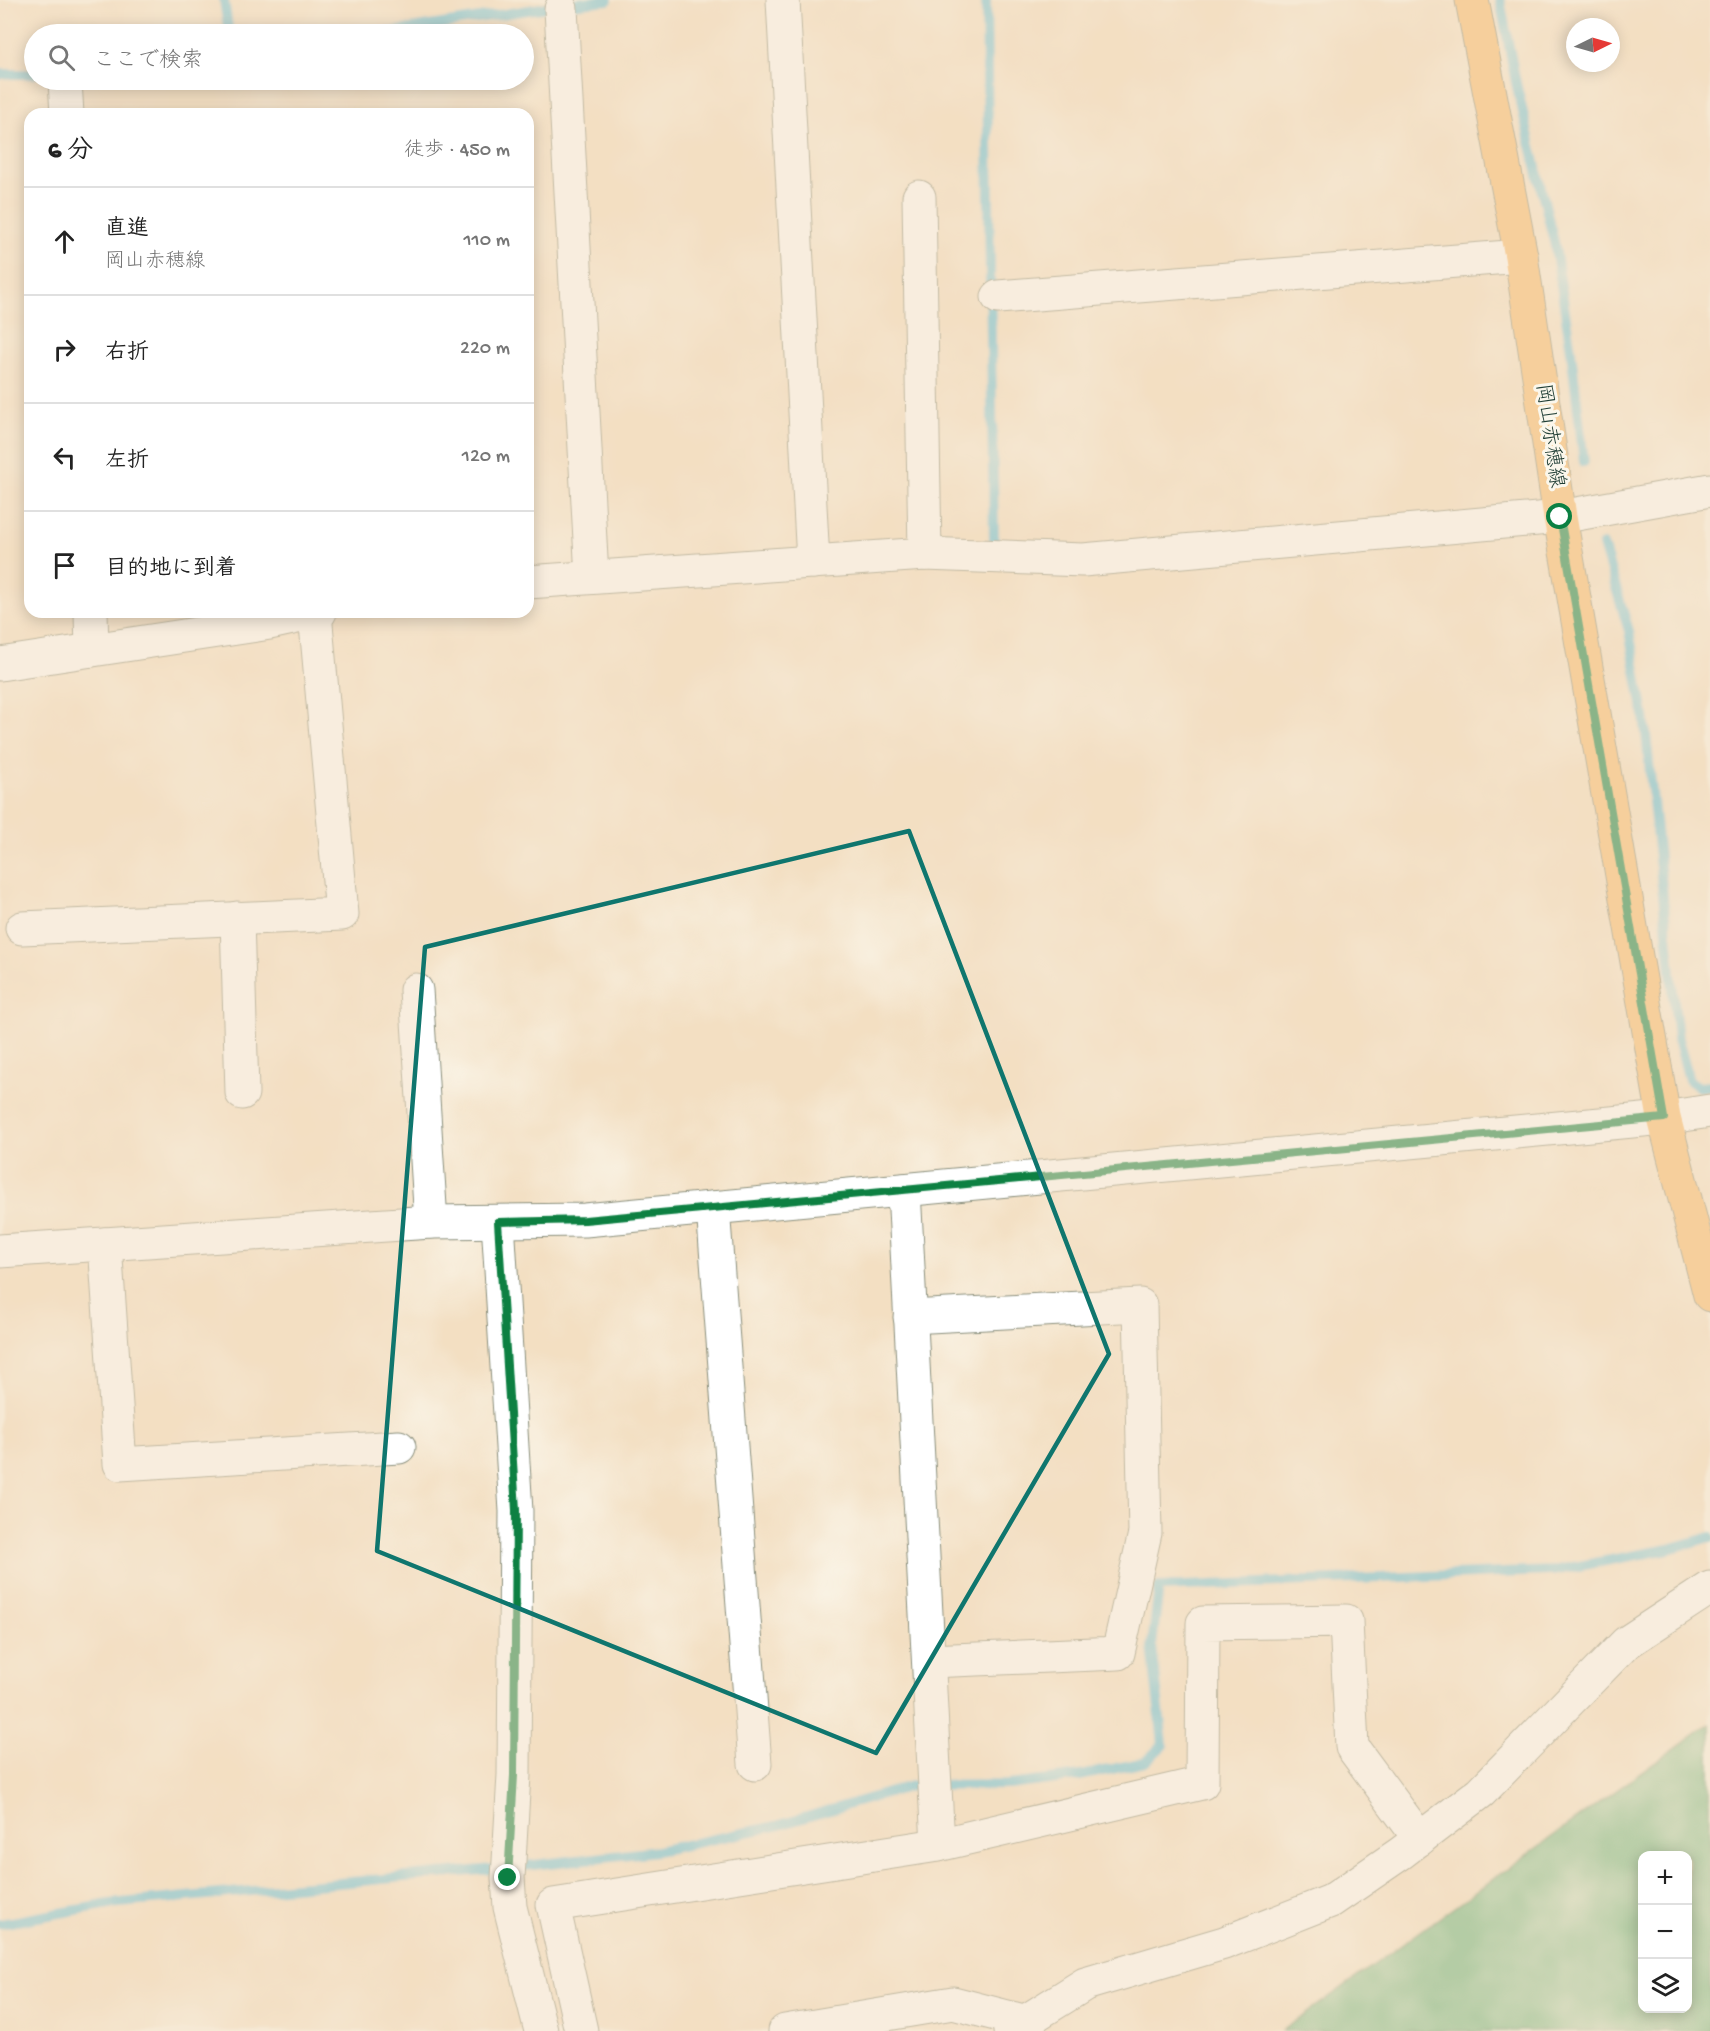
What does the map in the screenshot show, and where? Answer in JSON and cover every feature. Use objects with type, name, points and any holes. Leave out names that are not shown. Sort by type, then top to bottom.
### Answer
[{"type":"main road","name":"岡山赤穂線","points":[[1472,0],[1521,256],[1560,517],[1664,1118],[1710,1295]]},
{"type":"street","points":[[783,0],[813,562]]},
{"type":"street","points":[[561,9],[592,577]]},
{"type":"street","points":[[66,90],[67,108]]},
{"type":"street","points":[[919,197],[925,554]]},
{"type":"street","points":[[998,297],[1521,256]]},
{"type":"street","points":[[534,582],[925,554],[1083,560],[1560,517],[1710,490]]},
{"type":"street","points":[[91,618],[92,650]]},
{"type":"street","points":[[0,664],[294,618]]},
{"type":"street","points":[[22,928],[342,914],[318,618]]},
{"type":"street","points":[[237,918],[242,1093]]},
{"type":"street","points":[[416,990],[431,1222]]},
{"type":"street","points":[[0,1251],[431,1222],[585,1220],[1710,1112]]},
{"type":"street","points":[[904,1190],[938,1845]]},
{"type":"street","points":[[713,1208],[755,1764]]},
{"type":"street","points":[[498,1222],[516,1510],[514,1775],[509,1868],[510,1907],[541,2031]]},
{"type":"street","points":[[105,1244],[120,1464],[399,1447]]},
{"type":"street","points":[[910,1317],[1140,1305],[1145,1533],[1118,1653],[928,1661]]},
{"type":"street","points":[[785,2031],[953,2003],[1016,2026],[1085,1984],[1224,1943],[1331,1901],[1420,1839],[1481,1792],[1626,1643],[1710,1588]]},
{"type":"street","points":[[581,2031],[554,1905],[938,1845],[1202,1784],[1203,1623],[1346,1621],[1352,1747],[1420,1839]]},
{"type":"highlighted area","points":[[909,831],[1109,1354],[876,1753],[377,1551],[425,947]]},
{"type":"green space","points":[[1710,1723],[1710,2031],[1282,2031]]},
{"type":"waterway","points":[[224,0],[228,24]]},
{"type":"waterway","points":[[442,24],[553,6],[608,0]]},
{"type":"waterway","points":[[986,0],[994,542]]},
{"type":"waterway","points":[[1500,0],[1516,83],[1555,246],[1571,351],[1584,462]]},
{"type":"waterway","points":[[0,74],[24,74]]},
{"type":"waterway","points":[[1603,545],[1629,631],[1644,715],[1678,1039],[1689,1080],[1699,1087],[1710,1086]]},
{"type":"waterway","points":[[0,1924],[109,1904],[515,1867],[657,1851],[776,1826],[911,1786],[1009,1785],[1080,1776],[1145,1762],[1163,1745],[1152,1646],[1159,1587],[1552,1571],[1669,1549],[1710,1537]]},
{"type":"route","points":[[508,1878],[514,1775],[516,1510],[498,1222],[585,1220],[1664,1118],[1560,517]]}]
